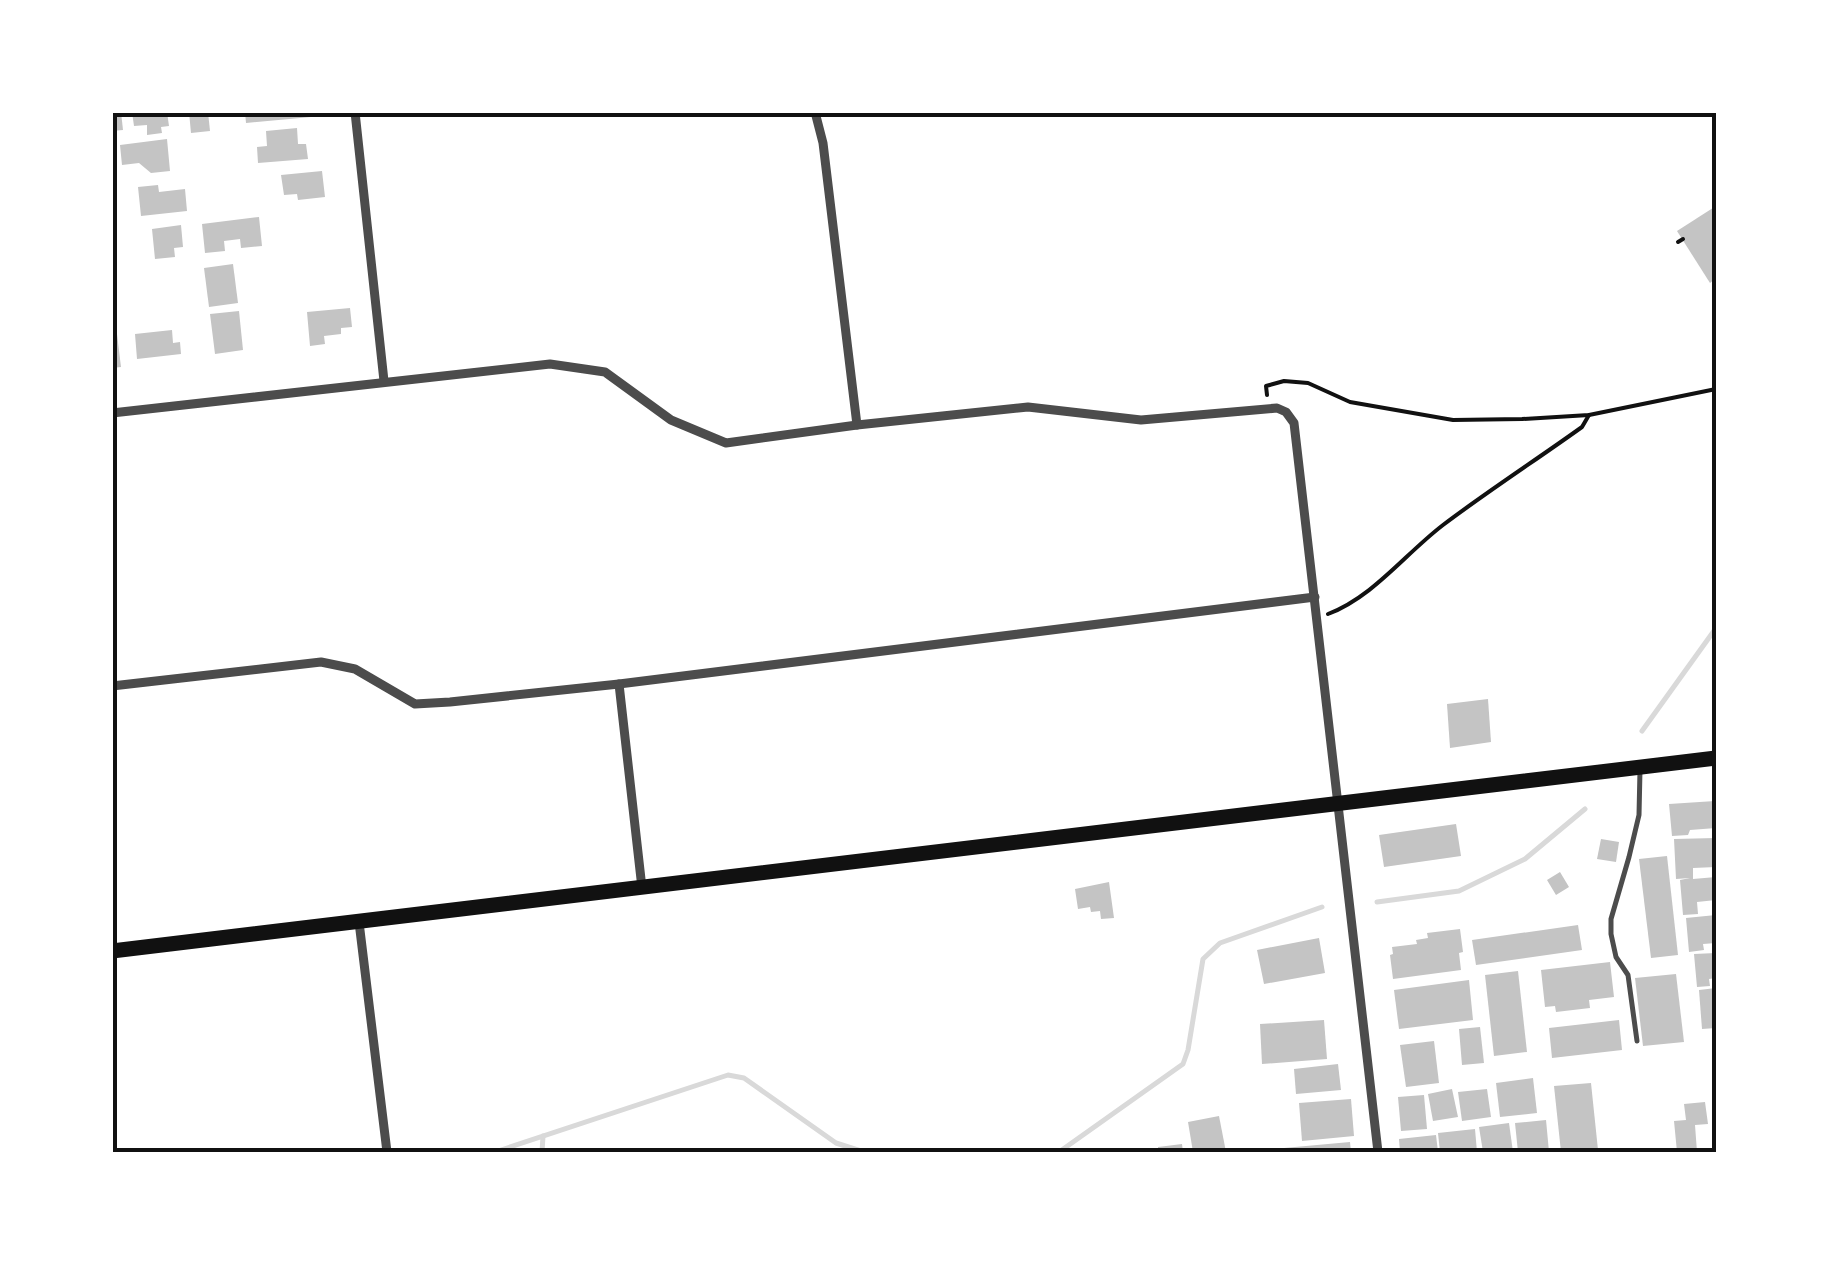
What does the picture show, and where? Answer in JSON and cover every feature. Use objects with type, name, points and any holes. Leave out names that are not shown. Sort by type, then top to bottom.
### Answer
[{"type":"highway","points":[[112,951],[1716,758]]},
{"type":"street","points":[[355,112],[384,382]]},
{"type":"street","points":[[815,112],[823,143],[857,425]]},
{"type":"street","points":[[112,413],[550,364],[605,372],[672,420],[726,443],[1028,407],[1141,420],[1272,409],[1286,412],[1294,423],[1378,1152]]},
{"type":"street","points":[[112,686],[321,662],[355,669],[415,704],[619,684],[1315,597]]},
{"type":"street","points":[[619,684],[642,888]]},
{"type":"street","points":[[360,922],[387,1152]]},
{"type":"lane","points":[[1637,1041],[1628,974],[1616,956],[1611,919],[1639,815],[1640,767]]},
{"type":"path","points":[[1272,409],[1266,386],[1284,381],[1308,383],[1350,402],[1453,420],[1589,415],[1716,389]]},
{"type":"path","points":[[1316,616],[1343,608],[1364,593],[1442,526],[1582,428],[1589,415]]},
{"type":"building","points":[[121,112],[123,130],[112,131],[112,113]]},
{"type":"building","points":[[132,112],[167,112],[169,126],[161,127],[162,133],[147,135],[147,125],[134,126]]},
{"type":"building","points":[[189,112],[208,112],[210,131],[191,133]]},
{"type":"building","points":[[245,112],[311,112],[311,117],[246,123]]},
{"type":"building","points":[[297,128],[298,144],[306,144],[308,159],[258,163],[257,147],[267,146],[266,131]]},
{"type":"building","points":[[167,139],[170,171],[151,173],[139,163],[122,165],[120,145]]},
{"type":"building","points":[[322,171],[325,197],[298,200],[297,194],[284,195],[281,175]]},
{"type":"building","points":[[158,185],[159,192],[185,189],[187,211],[141,216],[138,187]]},
{"type":"building","points":[[1716,206],[1716,278],[1710,283],[1677,231]]},
{"type":"building","points":[[259,217],[262,246],[241,248],[240,239],[224,241],[225,251],[205,253],[202,224]]},
{"type":"building","points":[[181,225],[183,247],[174,248],[175,257],[155,259],[152,229]]},
{"type":"building","points":[[233,264],[238,303],[209,307],[204,268]]},
{"type":"building","points":[[350,308],[352,327],[341,328],[341,334],[324,336],[325,344],[310,346],[307,312]]},
{"type":"building","points":[[239,311],[243,350],[215,354],[210,314]]},
{"type":"building","points":[[172,330],[173,343],[180,342],[181,354],[137,359],[135,334]]},
{"type":"building","points":[[117,334],[121,367],[112,368],[112,335]]},
{"type":"building","points":[[1488,699],[1491,742],[1450,748],[1447,704]]},
{"type":"building","points":[[1715,801],[1716,828],[1672,836],[1669,804]]},
{"type":"building","points":[[1456,824],[1461,856],[1384,867],[1379,835]]},
{"type":"building","points":[[1716,838],[1716,867],[1693,868],[1693,879],[1716,877],[1716,900],[1697,902],[1698,914],[1683,915],[1680,880],[1690,878],[1676,879],[1674,839]]},
{"type":"building","points":[[1601,839],[1619,842],[1616,862],[1597,859]]},
{"type":"building","points":[[1667,856],[1678,955],[1651,958],[1639,859]]},
{"type":"building","points":[[1560,872],[1569,887],[1556,895],[1547,880]]},
{"type":"building","points":[[1109,882],[1114,918],[1101,919],[1100,911],[1091,912],[1090,907],[1078,909],[1075,889]]},
{"type":"building","points":[[1716,915],[1716,943],[1703,944],[1704,950],[1689,952],[1686,918]]},
{"type":"building","points":[[1578,925],[1582,950],[1476,965],[1472,940]]},
{"type":"building","points":[[1460,929],[1461,970],[1393,979],[1392,947],[1417,944],[1416,940],[1428,938],[1427,933]]},
{"type":"building","points":[[1319,938],[1325,973],[1264,984],[1257,950]]},
{"type":"building","points":[[1716,953],[1716,978],[1709,979],[1710,986],[1697,987],[1694,954]]},
{"type":"building","points":[[1610,962],[1614,997],[1589,1000],[1590,1008],[1556,1012],[1555,1006],[1545,1007],[1541,970]]},
{"type":"building","points":[[1518,971],[1527,1052],[1494,1056],[1485,975]]},
{"type":"building","points":[[1676,974],[1684,1042],[1643,1046],[1635,978]]},
{"type":"building","points":[[1469,980],[1473,1020],[1399,1029],[1394,990]]},
{"type":"building","points":[[1716,988],[1716,1028],[1702,1029],[1699,990]]},
{"type":"building","points":[[1324,1020],[1327,1059],[1262,1064],[1260,1024]]},
{"type":"building","points":[[1619,1020],[1622,1050],[1552,1058],[1549,1028]]},
{"type":"building","points":[[1480,1027],[1484,1063],[1462,1065],[1459,1029]]},
{"type":"building","points":[[1434,1041],[1439,1083],[1406,1087],[1400,1045]]},
{"type":"building","points":[[1338,1064],[1341,1090],[1296,1094],[1294,1069]]},
{"type":"building","points":[[1533,1078],[1537,1113],[1500,1117],[1496,1083]]},
{"type":"building","points":[[1591,1083],[1598,1150],[1561,1152],[1554,1086]]},
{"type":"building","points":[[1452,1089],[1458,1117],[1433,1121],[1428,1094]]},
{"type":"building","points":[[1487,1089],[1491,1117],[1462,1121],[1458,1092]]},
{"type":"building","points":[[1424,1095],[1427,1129],[1401,1131],[1398,1097]]},
{"type":"building","points":[[1351,1099],[1354,1136],[1302,1141],[1299,1103]]},
{"type":"building","points":[[1705,1102],[1708,1124],[1695,1125],[1697,1152],[1677,1152],[1674,1121],[1686,1120],[1684,1104]]},
{"type":"building","points":[[1219,1116],[1226,1152],[1193,1152],[1188,1122]]},
{"type":"building","points":[[1546,1120],[1549,1152],[1518,1152],[1515,1123]]},
{"type":"building","points":[[1509,1123],[1513,1152],[1483,1152],[1479,1127]]},
{"type":"building","points":[[1475,1129],[1477,1152],[1440,1152],[1438,1133]]},
{"type":"building","points":[[1436,1135],[1438,1152],[1400,1152],[1399,1139]]},
{"type":"building","points":[[1350,1142],[1351,1152],[1285,1152],[1284,1148]]},
{"type":"building","points":[[1182,1144],[1183,1152],[1158,1152],[1158,1147]]},
{"type":"waterway","points":[[1642,731],[1716,628]]},
{"type":"waterway","points":[[1377,902],[1459,891],[1525,859],[1585,809]]},
{"type":"waterway","points":[[1059,1152],[1183,1064],[1203,959],[1220,943],[1322,907]]},
{"type":"waterway","points":[[495,1152],[728,1075],[744,1078],[836,1143],[864,1152]]},
{"type":"waterway","points":[[542,1152],[543,1136]]}]
